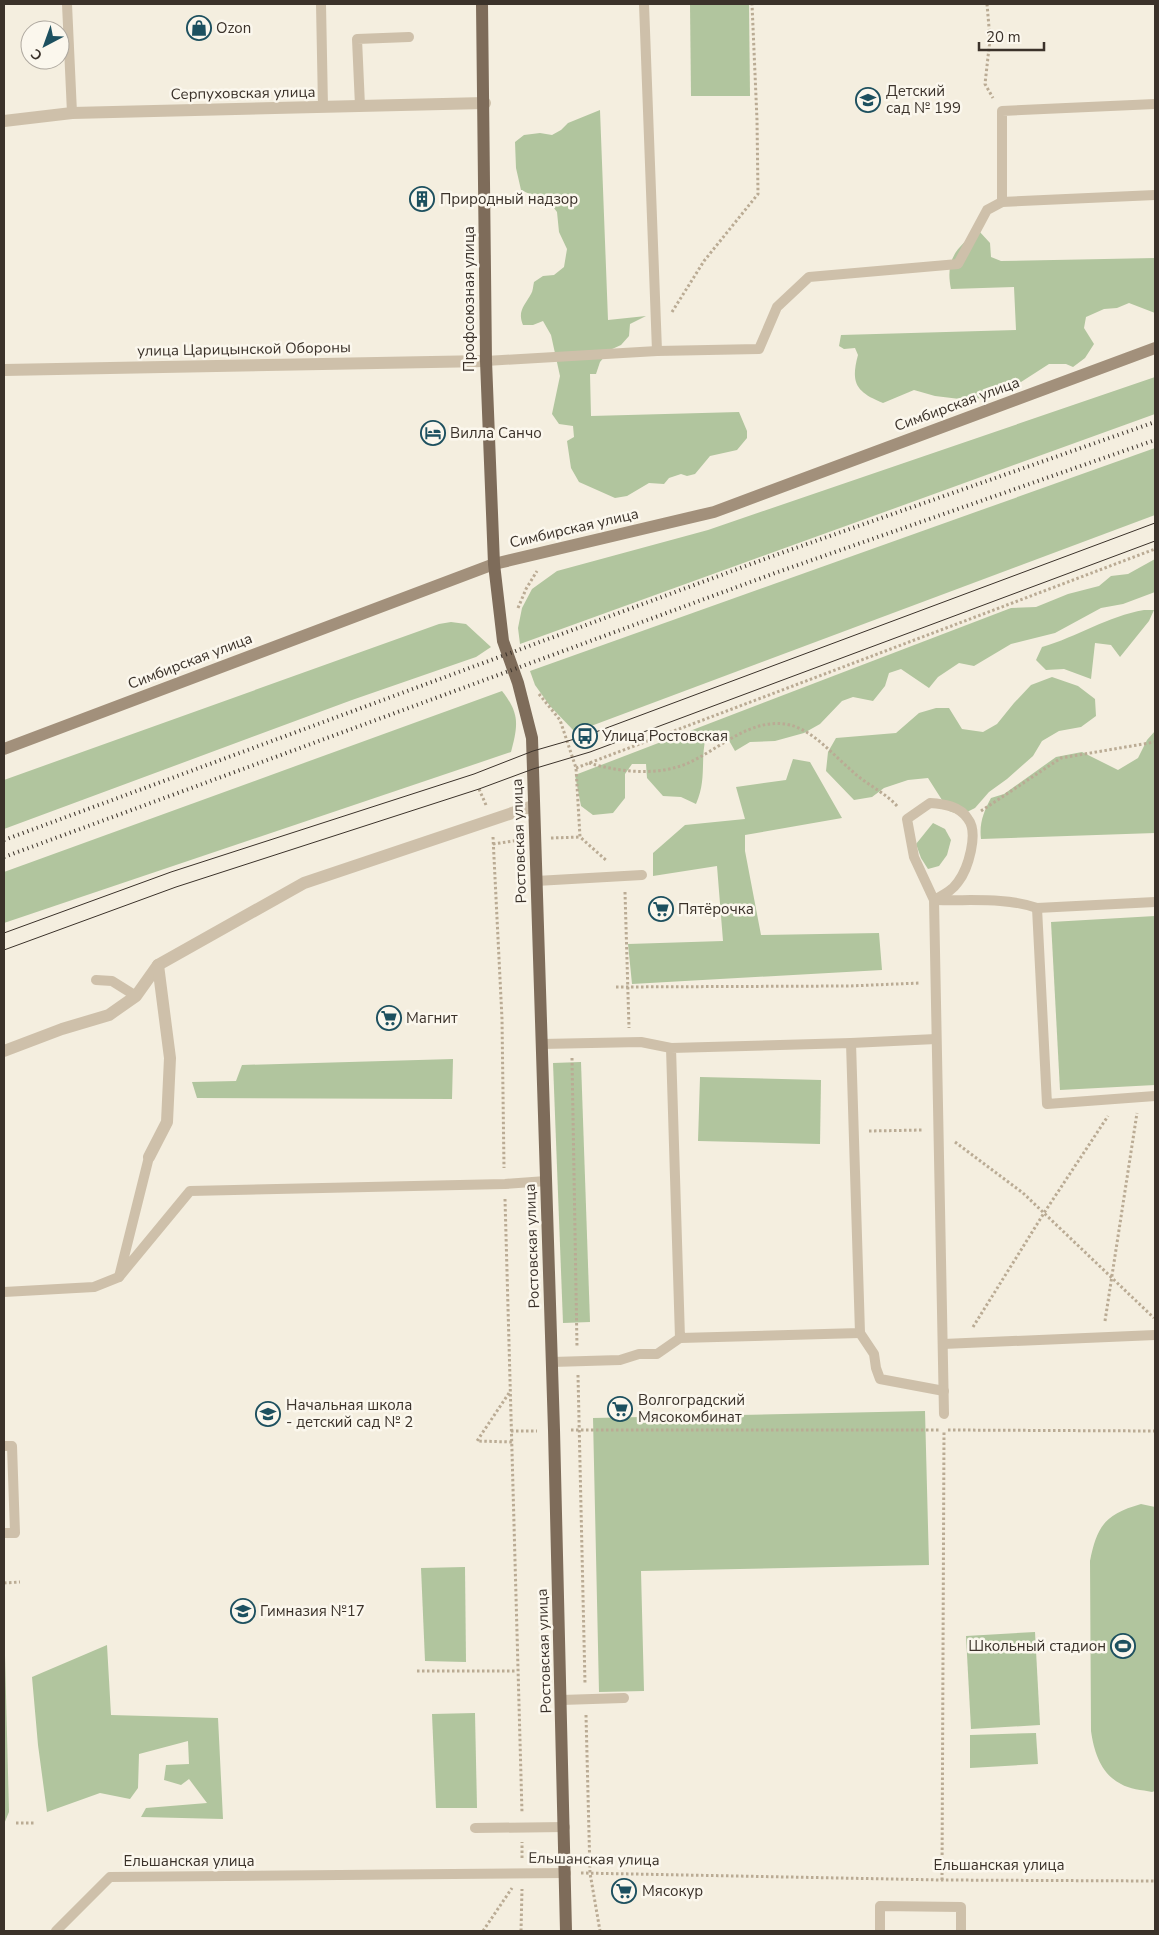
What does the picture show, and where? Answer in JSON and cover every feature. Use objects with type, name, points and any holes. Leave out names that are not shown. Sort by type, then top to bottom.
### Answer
[{"type":"main road","name":"Профсоюзная улица","points":[[482,4],[486,360],[494,564]]},
{"type":"main road","name":"Симбирская улица","points":[[4,749],[494,564],[714,512],[1155,348]]},
{"type":"main road","name":"Ростовская улица","points":[[494,564],[503,641],[518,682],[532,738],[554,1430],[566,1931]]},
{"type":"street","name":"Серпуховская улица","points":[[4,122],[72,113],[484,103]]},
{"type":"street","name":"улица Царицынской Обороны","points":[[4,370],[486,360]]},
{"type":"street","points":[[4,1051],[62,1029],[109,1015],[136,996],[158,965],[304,883],[534,806]]},
{"type":"street","points":[[149,1157],[167,1122],[170,1058],[158,965]]},
{"type":"lane","points":[[67,4],[72,113]]},
{"type":"lane","points":[[320,4],[323,107]]},
{"type":"lane","points":[[644,4],[657,351]]},
{"type":"lane","points":[[360,106],[358,39],[409,37]]},
{"type":"lane","points":[[1002,202],[1002,111],[1155,104]]},
{"type":"lane","points":[[486,360],[657,351],[759,349],[777,307],[809,277],[958,264],[986,210],[1002,202],[1155,195]]},
{"type":"lane","points":[[934,900],[946,894],[959,881],[971,849],[973,832],[969,819],[957,809],[930,803],[907,819],[914,857],[934,900],[944,1414]]},
{"type":"lane","points":[[536,881],[642,874]]},
{"type":"lane","points":[[934,900],[1008,901],[1037,908],[1155,902]]},
{"type":"lane","points":[[1037,908],[1047,1104],[1155,1096]]},
{"type":"lane","points":[[96,980],[112,981],[136,996]]},
{"type":"lane","points":[[541,1044],[641,1042],[671,1048],[936,1040]]},
{"type":"lane","points":[[851,1043],[860,1333],[874,1354],[880,1379],[944,1391]]},
{"type":"lane","points":[[671,1048],[680,1338]]},
{"type":"lane","points":[[119,1277],[149,1157]]},
{"type":"lane","points":[[4,1292],[94,1287],[119,1277],[190,1191],[505,1184],[546,1181]]},
{"type":"lane","points":[[552,1362],[620,1360],[639,1354],[658,1354],[680,1338],[860,1333]]},
{"type":"lane","points":[[943,1344],[1155,1335]]},
{"type":"lane","points":[[4,1446],[12,1446],[15,1533],[4,1533]]},
{"type":"lane","points":[[561,1700],[624,1698]]},
{"type":"lane","points":[[474,1828],[564,1827]]},
{"type":"lane","name":"Ельшанская улица","points":[[56,1931],[110,1877],[566,1873]]},
{"type":"lane","points":[[880,1931],[880,1906],[961,1907],[961,1931]]},
{"type":"path","points":[[657,337],[704,262],[758,194],[758,120],[752,4]]},
{"type":"path","points":[[987,4],[990,39],[985,84],[1002,111]]},
{"type":"path","points":[[538,691],[560,720],[576,768],[1155,550]]},
{"type":"path","points":[[516,615],[526,589],[546,561],[547,552]]},
{"type":"path","points":[[588,763],[605,768],[636,772],[662,770],[686,764],[746,731],[769,724],[791,725],[815,739],[852,771],[892,800],[902,812]]},
{"type":"path","points":[[969,819],[1061,758],[1155,742]]},
{"type":"path","points":[[479,789],[492,820],[502,1020],[522,1827]]},
{"type":"path","points":[[616,987],[848,986],[935,982]]},
{"type":"path","points":[[628,987],[629,1033]]},
{"type":"path","points":[[571,1044],[590,1873],[600,1931]]},
{"type":"path","points":[[1103,1337],[1140,1097]]},
{"type":"path","points":[[963,1343],[1119,1098]]},
{"type":"path","points":[[854,1131],[938,1129],[1023,1193],[1155,1320]]},
{"type":"path","points":[[510,1391],[477,1441],[512,1442]]},
{"type":"path","points":[[942,1880],[944,1414]]},
{"type":"path","points":[[511,1431],[1155,1431]]},
{"type":"path","points":[[4,1583],[20,1582]]},
{"type":"path","points":[[417,1671],[517,1671]]},
{"type":"path","points":[[16,1824],[35,1824]]},
{"type":"path","points":[[483,1931],[522,1873]]},
{"type":"path","name":"Ельшанская улица","points":[[566,1873],[942,1880],[1155,1881]]},
{"type":"green space","points":[[690,4],[749,4],[750,96],[691,96]]},
{"type":"green space","points":[[600,110],[608,320],[646,316],[630,324],[629,336],[621,345],[610,350],[600,362],[596,374],[590,374],[591,416],[739,412],[747,431],[747,438],[737,450],[710,456],[695,474],[687,476],[681,474],[669,478],[664,484],[649,483],[627,496],[615,498],[579,482],[571,468],[567,441],[574,437],[573,426],[559,424],[552,414],[560,376],[551,335],[543,321],[533,325],[523,325],[521,320],[521,312],[532,293],[534,282],[543,276],[554,275],[564,267],[567,249],[559,232],[557,212],[551,204],[521,190],[516,168],[515,142],[524,135],[540,133],[552,135],[568,123]]},
{"type":"green space","points":[[979,231],[990,243],[991,257],[1001,261],[1155,258],[1155,313],[1129,303],[1117,308],[1104,309],[1086,317],[1084,328],[1094,344],[1085,358],[1073,367],[1066,364],[1049,364],[1021,382],[1006,385],[981,398],[968,400],[935,396],[914,390],[883,403],[867,395],[858,386],[856,380],[855,373],[858,355],[855,348],[844,349],[839,346],[841,335],[1016,330],[1014,287],[951,289],[950,270],[954,255],[964,243]]},
{"type":"green space","points":[[1155,377],[1155,414],[520,644],[518,628],[522,608],[532,589],[557,571],[708,530]]},
{"type":"green space","points":[[1155,448],[1155,515],[575,732],[550,706],[535,685],[530,671]]},
{"type":"green space","points":[[1155,559],[1155,592],[1123,604],[1101,608],[1055,633],[1011,644],[974,666],[959,663],[938,677],[929,688],[901,669],[889,673],[885,686],[873,701],[853,697],[842,701],[820,724],[804,733],[775,741],[750,742],[735,751],[727,737],[719,730],[706,736],[701,786],[696,804],[681,797],[663,796],[647,778],[646,764],[632,764],[625,774],[625,798],[613,813],[593,815],[581,806],[575,775],[1011,608],[1036,607],[1068,594],[1099,586],[1111,576],[1128,574]]},
{"type":"green space","points":[[1144,610],[1154,610],[1149,621],[1120,657],[1111,645],[1095,643],[1091,679],[1064,669],[1046,670],[1036,660],[1042,647],[1118,617]]},
{"type":"green space","points":[[451,622],[466,624],[491,647],[476,657],[352,700],[4,829],[4,780],[439,624]]},
{"type":"green space","points":[[1052,677],[1078,686],[1095,699],[1096,716],[1081,727],[1059,731],[1042,741],[1033,756],[989,792],[975,808],[961,815],[949,811],[928,778],[908,780],[884,788],[872,797],[854,800],[826,771],[828,752],[836,738],[896,733],[919,713],[936,708],[949,708],[962,729],[983,732],[997,724],[1031,685]]},
{"type":"green space","points":[[502,691],[515,713],[516,727],[511,752],[4,923],[4,872]]},
{"type":"green space","points":[[1155,731],[1155,833],[981,839],[983,817],[991,798],[1004,794],[1056,757],[1082,752],[1118,770],[1138,758],[1147,740]]},
{"type":"green space","points":[[793,759],[810,762],[842,818],[745,835],[745,851],[761,935],[879,933],[882,970],[632,984],[628,944],[723,941],[717,866],[653,876],[653,853],[685,825],[745,819],[736,787],[786,780]]},
{"type":"green space","points":[[933,823],[945,829],[951,840],[947,855],[939,866],[928,869],[921,858],[916,844]]},
{"type":"green space","points":[[1155,916],[1155,1085],[1060,1090],[1051,922]]},
{"type":"green space","points":[[453,1059],[452,1099],[197,1098],[192,1082],[236,1081],[242,1065]]},
{"type":"green space","points":[[581,1062],[590,1322],[563,1323],[553,1063]]},
{"type":"green space","points":[[700,1077],[821,1080],[820,1144],[698,1141]]},
{"type":"green space","points":[[925,1411],[929,1565],[641,1571],[644,1691],[599,1692],[593,1418]]},
{"type":"green space","name":"Школьный стадион","points":[[1141,1504],[1155,1507],[1155,1791],[1152,1792],[1124,1786],[1108,1774],[1100,1762],[1094,1747],[1091,1731],[1090,1561],[1096,1538],[1105,1523],[1119,1512]]},
{"type":"green space","points":[[465,1567],[466,1662],[425,1661],[421,1568]]},
{"type":"green space","points":[[4,1616],[9,1812],[4,1824]]},
{"type":"green space","points":[[1035,1632],[1040,1725],[971,1729],[966,1636]]},
{"type":"green space","points":[[107,1645],[111,1715],[218,1718],[223,1819],[141,1817],[146,1808],[207,1803],[189,1779],[181,1785],[164,1780],[166,1765],[189,1764],[188,1741],[139,1754],[138,1788],[130,1799],[100,1793],[47,1812],[38,1745],[32,1677]]},
{"type":"green space","points":[[475,1713],[477,1808],[436,1808],[432,1714]]},
{"type":"green space","points":[[1036,1733],[1038,1764],[970,1768],[970,1735]]},
{"type":"tram line","points":[[4,933],[171,872],[474,774],[533,751],[585,736],[1155,523]]},
{"type":"tram line","points":[[4,950],[176,887],[479,789],[533,769],[590,752],[1155,541]]},
{"type":"railway","points":[[4,840],[770,557],[1155,422]]},
{"type":"railway","points":[[4,857],[775,573],[1155,440]]},
{"type":"place","name":"Ozon","points":[[199,28]]},
{"type":"place","name":"Детский сад № 199","points":[[868,100]]},
{"type":"place","name":"Природный надзор","points":[[422,199]]},
{"type":"place","name":"Вилла Санчо","points":[[433,433]]},
{"type":"place","name":"Улица Ростовская","points":[[585,736]]},
{"type":"place","name":"Пятёрочка","points":[[661,909]]},
{"type":"place","name":"Магнит","points":[[389,1018]]},
{"type":"place","name":"Волгоградский Мясокомбинат","points":[[620,1409]]},
{"type":"place","name":"Начальная школа - детский сад № 2","points":[[268,1414]]},
{"type":"place","name":"Гимназия №17","points":[[243,1611]]},
{"type":"place","name":"Школьный стадион","points":[[1123,1646]]},
{"type":"place","name":"Мясокур","points":[[624,1891]]}]
